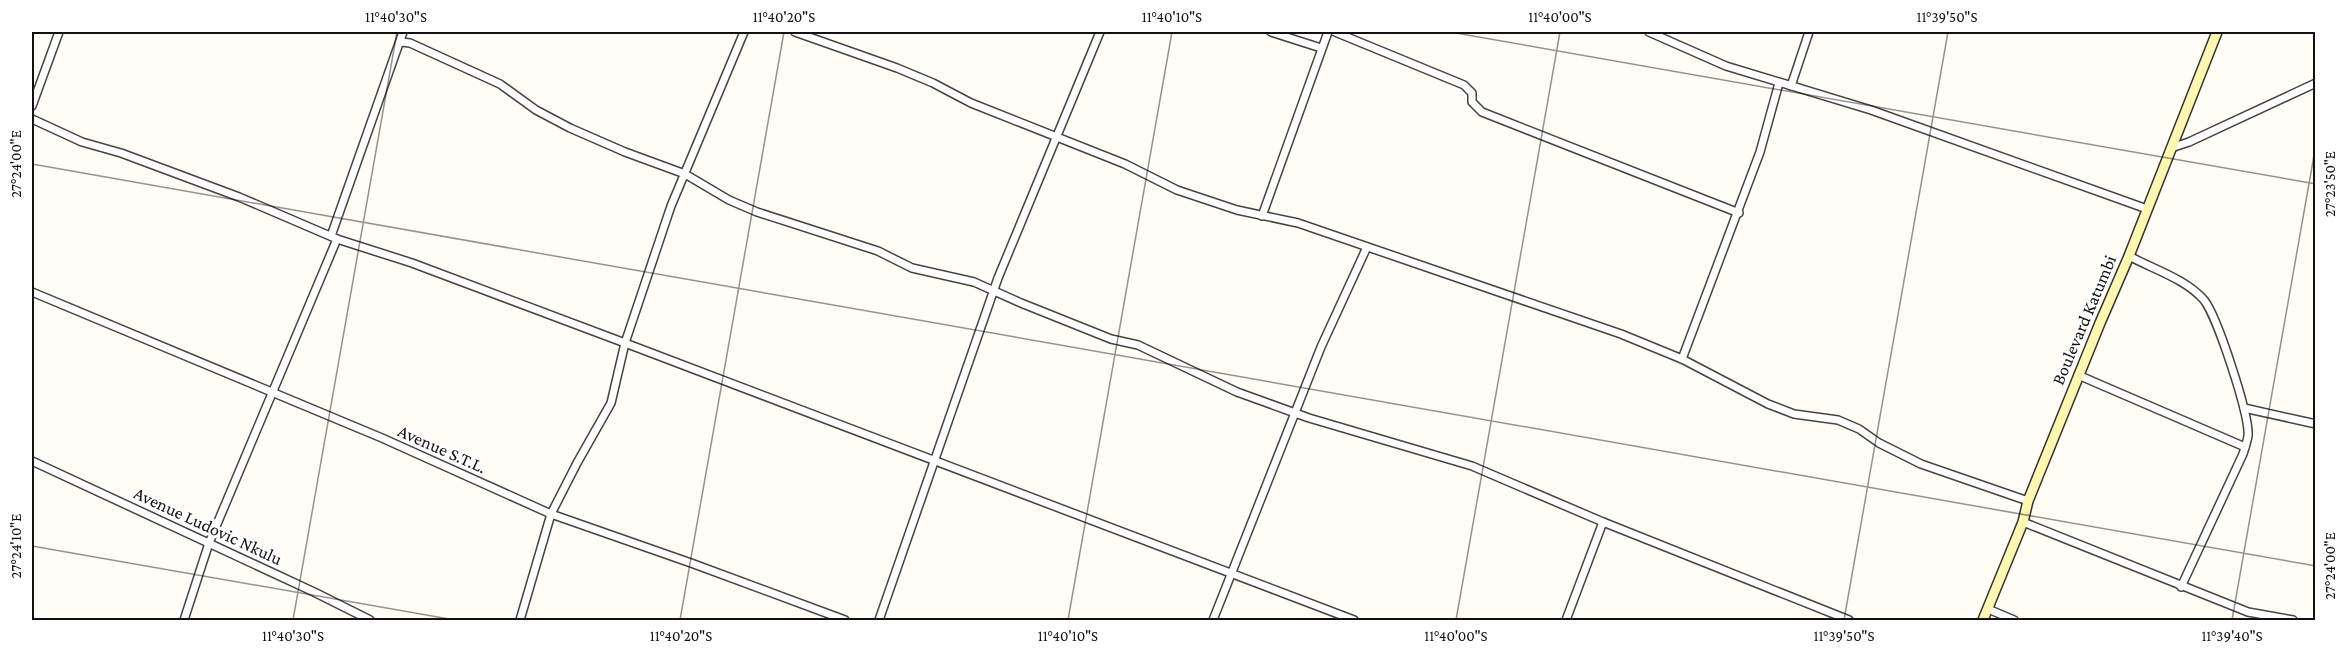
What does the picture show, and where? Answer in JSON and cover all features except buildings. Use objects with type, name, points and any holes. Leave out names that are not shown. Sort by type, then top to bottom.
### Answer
[{"type":"street","points":[[32,104],[59,32]]},
{"type":"street","points":[[184,621],[209,543],[334,237],[403,32]]},
{"type":"street","points":[[520,621],[551,514],[611,404],[626,344],[671,206],[744,32]]},
{"type":"street","points":[[795,32],[897,68],[933,83],[971,103],[1125,164],[1177,190],[1236,210],[1298,223],[1621,334],[1682,359],[1768,404],[1794,414],[1838,420],[1859,429],[1879,443],[1921,464],[2028,501]]},
{"type":"street","points":[[879,621],[993,291],[1100,32]]},
{"type":"street","points":[[1271,32],[1321,48]]},
{"type":"street","points":[[1262,216],[1328,32]]},
{"type":"street","points":[[1335,32],[1464,85],[1472,93],[1472,102],[1482,111],[1738,213]]},
{"type":"street","points":[[1649,32],[1667,38],[1714,62],[1871,110],[2147,209]]},
{"type":"street","points":[[1791,86],[1809,32]]},
{"type":"street","name":"Boulevard Katumbi","points":[[1983,621],[2078,375],[2217,32]]},
{"type":"street","points":[[401,42],[410,43],[500,84],[536,110],[570,128],[625,152],[685,174],[729,200],[757,212],[878,251],[912,268],[974,282],[1112,339],[1138,345],[1237,392],[1376,439],[1472,466],[1603,522],[1849,621]]},
{"type":"street","points":[[1682,359],[1760,152],[1779,83]]},
{"type":"street","points":[[2171,148],[2189,142],[2316,83]]},
{"type":"street","points":[[32,119],[81,142],[121,153],[239,196],[334,237],[412,263],[1354,621]]},
{"type":"street","points":[[1213,621],[1321,347],[1367,247]]},
{"type":"street","points":[[2128,256],[2186,286],[2205,301],[2220,335],[2244,408],[2248,435],[2245,447],[2181,587]]},
{"type":"street","name":"Avenue S.T.L.","points":[[32,292],[272,392],[551,514],[691,563],[845,621]]},
{"type":"street","points":[[2078,375],[2245,447]]},
{"type":"street","points":[[2244,408],[2316,424]]},
{"type":"street","name":"Avenue Ludovic Nkulu","points":[[32,461],[314,592],[370,621]]},
{"type":"street","points":[[1566,621],[1603,522]]},
{"type":"street","points":[[2023,522],[2248,612],[2293,621]]},
{"type":"street","points":[[1988,609],[2014,621]]}]
